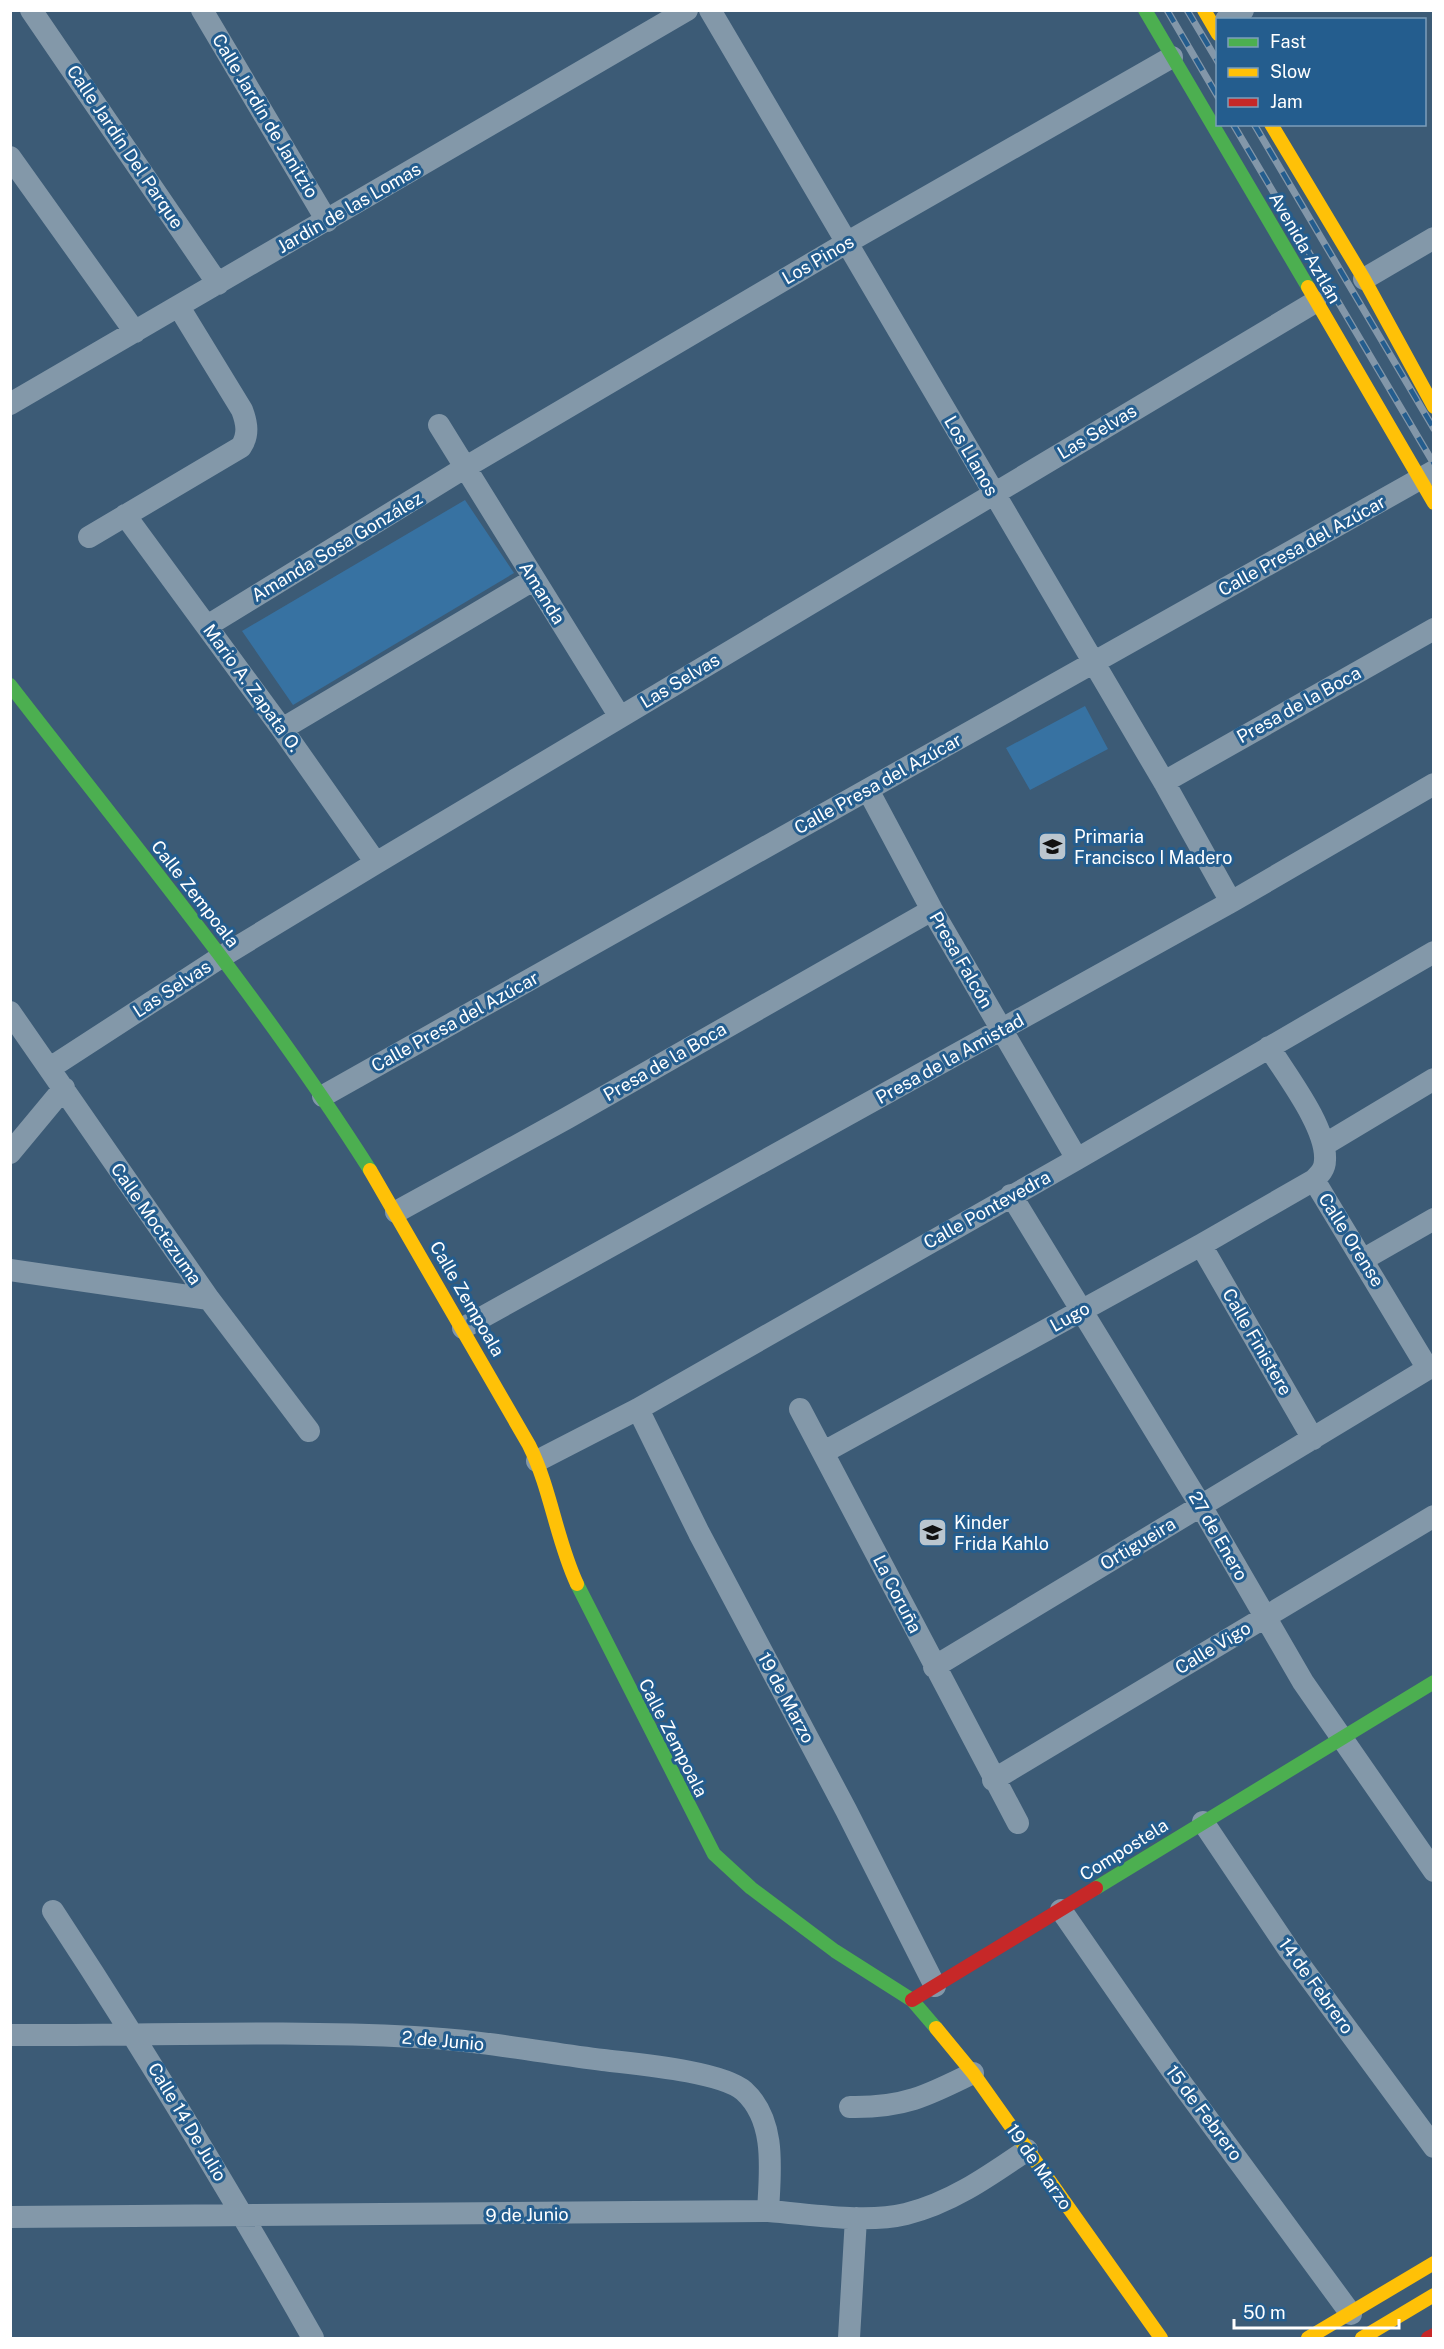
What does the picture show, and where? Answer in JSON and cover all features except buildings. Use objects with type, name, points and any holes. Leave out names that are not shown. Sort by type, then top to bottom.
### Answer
[{"type":"street","name":"Calle Jardín Del Parque","points":[[31,10],[219,284]]},
{"type":"street","name":"Calle Jardín de Janitzio","points":[[202,10],[327,221]]},
{"type":"street","name":"Jardín de las Lomas","points":[[12,399],[219,284],[687,10]]},
{"type":"street","name":"Los Llanos","points":[[710,10],[848,242],[992,494],[1164,782],[1231,902]]},
{"type":"street","name":"Avenida Aztlán","points":[[1145,10],[1315,302],[1427,476],[1434,503]]},
{"type":"street","points":[[1226,18],[1243,10]]},
{"type":"street","name":"Los Pinos","points":[[466,467],[848,242],[1172,57]]},
{"type":"street","name":"Avenida Aztlán","points":[[1272,126],[1364,279],[1434,407]]},
{"type":"street","points":[[10,157],[135,332]]},
{"type":"street","points":[[1364,279],[1434,238]]},
{"type":"street","name":"Las Selvas","points":[[50,1068],[221,957],[376,863],[1315,302]]},
{"type":"street","points":[[89,537],[241,447],[247,434],[242,410],[179,307]]},
{"type":"street","name":"Amanda","points":[[439,425],[620,717]]},
{"type":"street","name":"Amanda Sosa González","points":[[207,626],[466,467]]},
{"type":"street","name":"Calle Presa del Azúcar","points":[[323,1096],[1427,476]]},
{"type":"street","name":"Mario A. Zapata O.","points":[[125,515],[282,729],[376,863]]},
{"type":"street","points":[[282,729],[533,580]]},
{"type":"street","name":"Presa de la Boca","points":[[1164,782],[1434,629]]},
{"type":"street","name":"Calle Zempoala","points":[[10,685],[221,957],[323,1096],[396,1212],[537,1461],[553,1522],[576,1581],[627,1688],[714,1854],[751,1888],[835,1951],[912,2000]]},
{"type":"street","name":"Presa de la Amistad","points":[[463,1328],[1001,1031],[1231,902],[1434,784]]},
{"type":"street","name":"Presa Falcón","points":[[868,790],[932,910],[1077,1160]]},
{"type":"street","name":"Presa de la Boca","points":[[396,1212],[567,1118],[932,910]]},
{"type":"street","name":"Calle Pontevedra","points":[[537,1461],[638,1409],[1011,1195],[1077,1160],[1434,952]]},
{"type":"street","name":"Calle Moctezuma","points":[[10,1012],[208,1299],[309,1431]]},
{"type":"street","points":[[1269,1047],[1315,1124],[1324,1145],[1434,1079]]},
{"type":"street","points":[[10,1153],[64,1088]]},
{"type":"street","name":"Calle Orense","points":[[1324,1145],[1324,1167],[1314,1180],[1431,1367]]},
{"type":"street","name":"Lugo","points":[[824,1452],[1201,1245],[1314,1180]]},
{"type":"street","name":"27 de Enero","points":[[1011,1195],[1201,1506],[1303,1682],[1434,1871]]},
{"type":"street","points":[[1364,1259],[1434,1219]]},
{"type":"street","name":"Calle Finistere","points":[[1201,1245],[1313,1439]]},
{"type":"street","points":[[10,1270],[208,1299]]},
{"type":"street","name":"Ortigueira","points":[[934,1667],[1431,1367]]},
{"type":"street","name":"19 de Marzo","points":[[638,1409],[699,1533],[846,1810],[935,1986]]},
{"type":"street","name":"La Coruña","points":[[801,1409],[993,1780],[1018,1822]]},
{"type":"street","name":"Calle Vigo","points":[[993,1780],[1434,1516]]},
{"type":"street","name":"Compostela","points":[[912,2000],[1434,1682]]},
{"type":"street","name":"14 de Febrero","points":[[1203,1822],[1289,1950],[1434,2147]]},
{"type":"street","name":"15 de Febrero","points":[[1061,1910],[1171,2069],[1351,2314]]},
{"type":"street","name":"Calle 14 De Julio","points":[[53,1911],[135,2036],[244,2216],[313,2338]]},
{"type":"street","name":"19 de Marzo","points":[[912,2000],[973,2073],[1161,2338]]},
{"type":"street","name":"2 de Junio","points":[[10,2035],[315,2035],[439,2038],[654,2066],[728,2081],[744,2091],[757,2109],[766,2129],[771,2167],[768,2211]]},
{"type":"street","points":[[850,2107],[899,2104],[925,2097],[973,2073]]},
{"type":"street","name":"9 de Junio","points":[[10,2217],[768,2211],[856,2218],[904,2215],[937,2204],[981,2182],[1027,2150]]},
{"type":"street","points":[[849,2338],[856,2218]]},
{"type":"street","points":[[1308,2338],[1434,2263]]},
{"type":"street","points":[[1362,2338],[1434,2295]]},
{"type":"street","points":[[1428,2338],[1434,2335]]},
{"type":"shaded area","points":[[465,500],[514,573],[293,705],[242,631]]},
{"type":"shaded area","points":[[1085,706],[1108,749],[1030,790],[1006,748]]},
{"type":"railway","points":[[1167,10],[1216,94]]},
{"type":"railway","points":[[1187,10],[1216,59]]},
{"type":"railway","points":[[1234,126],[1434,464]]},
{"type":"railway","points":[[1255,126],[1434,429]]},
{"type":"traffic: fast","points":[[1145,10],[1308,287]]},
{"type":"traffic: fast","points":[[10,685],[241,984],[329,1107],[370,1170]]},
{"type":"traffic: fast","points":[[577,1584],[714,1854],[751,1888],[835,1951],[912,2000],[936,2028]]},
{"type":"traffic: fast","points":[[1096,1888],[1434,1682]]},
{"type":"traffic: slow","points":[[1204,10],[1216,31]]},
{"type":"traffic: slow","points":[[1272,126],[1364,279],[1434,407]]},
{"type":"traffic: slow","points":[[1308,287],[1434,503]]},
{"type":"traffic: slow","points":[[370,1170],[529,1445],[543,1479],[577,1584]]},
{"type":"traffic: slow","points":[[936,2028],[973,2073],[1161,2338]]},
{"type":"traffic: slow","points":[[1308,2338],[1434,2263]]},
{"type":"traffic: slow","points":[[1362,2338],[1434,2295]]},
{"type":"traffic: jam","points":[[912,2000],[1096,1888]]},
{"type":"traffic: jam","points":[[1428,2338],[1434,2335]]},
{"type":"place","name":"Primaria Francisco I Madero","points":[[1053,847]]},
{"type":"place","name":"Kinder Frida Kahlo","points":[[933,1533]]}]
